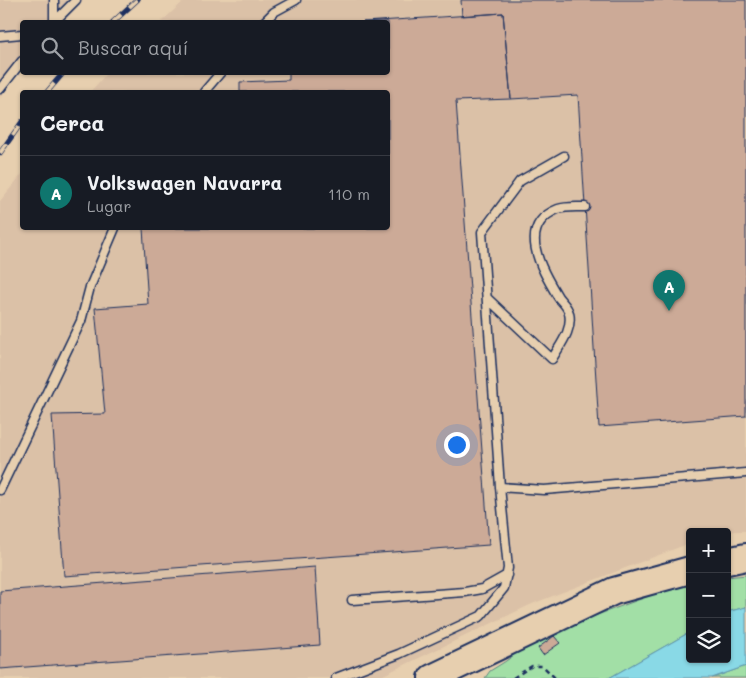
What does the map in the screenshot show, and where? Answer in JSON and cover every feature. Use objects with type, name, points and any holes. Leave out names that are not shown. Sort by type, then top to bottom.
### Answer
[{"type":"highway","points":[[731,560],[746,557]]},
{"type":"highway","points":[[432,678],[614,591],[686,571]]},
{"type":"lane","points":[[54,0],[55,20]]},
{"type":"lane","points":[[57,20],[76,0]]},
{"type":"lane","points":[[266,20],[274,12],[296,0]]},
{"type":"lane","points":[[0,36],[20,34]]},
{"type":"lane","points":[[0,89],[20,64]]},
{"type":"lane","points":[[206,90],[218,75]]},
{"type":"lane","points":[[336,678],[391,657],[481,616],[504,588],[508,568],[500,487],[482,232],[520,181],[564,156]]},
{"type":"lane","points":[[487,298],[552,358],[569,328],[569,312],[558,297],[536,252],[533,240],[536,229],[545,216],[560,208],[585,207]]},
{"type":"lane","points":[[0,490],[81,321],[90,286],[113,230]]},
{"type":"lane","points":[[500,487],[544,490],[746,473]]},
{"type":"lane","points":[[352,600],[466,592],[482,589],[507,575]]},
{"type":"path","points":[[513,678],[532,666],[543,666],[555,678]]},
{"type":"shaded area","points":[[0,0],[83,0],[65,20],[20,20],[20,71],[0,98]]},
{"type":"shaded area","points":[[185,0],[746,0],[746,531],[731,531],[731,528],[686,528],[686,545],[532,604],[377,678],[0,678],[0,201],[20,176],[20,230],[390,230],[390,90],[92,90],[105,75],[390,75],[390,20],[163,20]]},
{"type":"green space","points":[[746,575],[746,607],[731,611],[731,577]]},
{"type":"green space","points":[[686,582],[686,634],[609,678],[485,678],[490,671],[537,637]]},
{"type":"green space","points":[[746,666],[746,678],[712,678]]},
{"type":"water","points":[[746,607],[746,666],[712,678],[609,678],[686,634],[686,663],[731,663],[731,611]]},
{"type":"building","points":[[461,0],[746,0],[746,416],[599,427],[578,95],[511,99],[503,13],[462,16]]},
{"type":"building","points":[[503,13],[511,99],[456,101],[489,545],[64,576],[52,415],[105,414],[95,308],[148,304],[143,230],[390,230],[390,90],[240,90],[240,82],[289,80],[289,75],[390,75],[390,20]]},
{"type":"building","points":[[315,567],[320,645],[0,669],[0,591]]},
{"type":"building","points":[[554,636],[560,643],[543,655],[538,648]]},
{"type":"railway","points":[[115,20],[137,0]]},
{"type":"railway","points":[[49,90],[61,75]]},
{"type":"railway","points":[[0,153],[20,125]]},
{"type":"place","name":"Volkswagen Navarra","points":[[669,311]]}]
